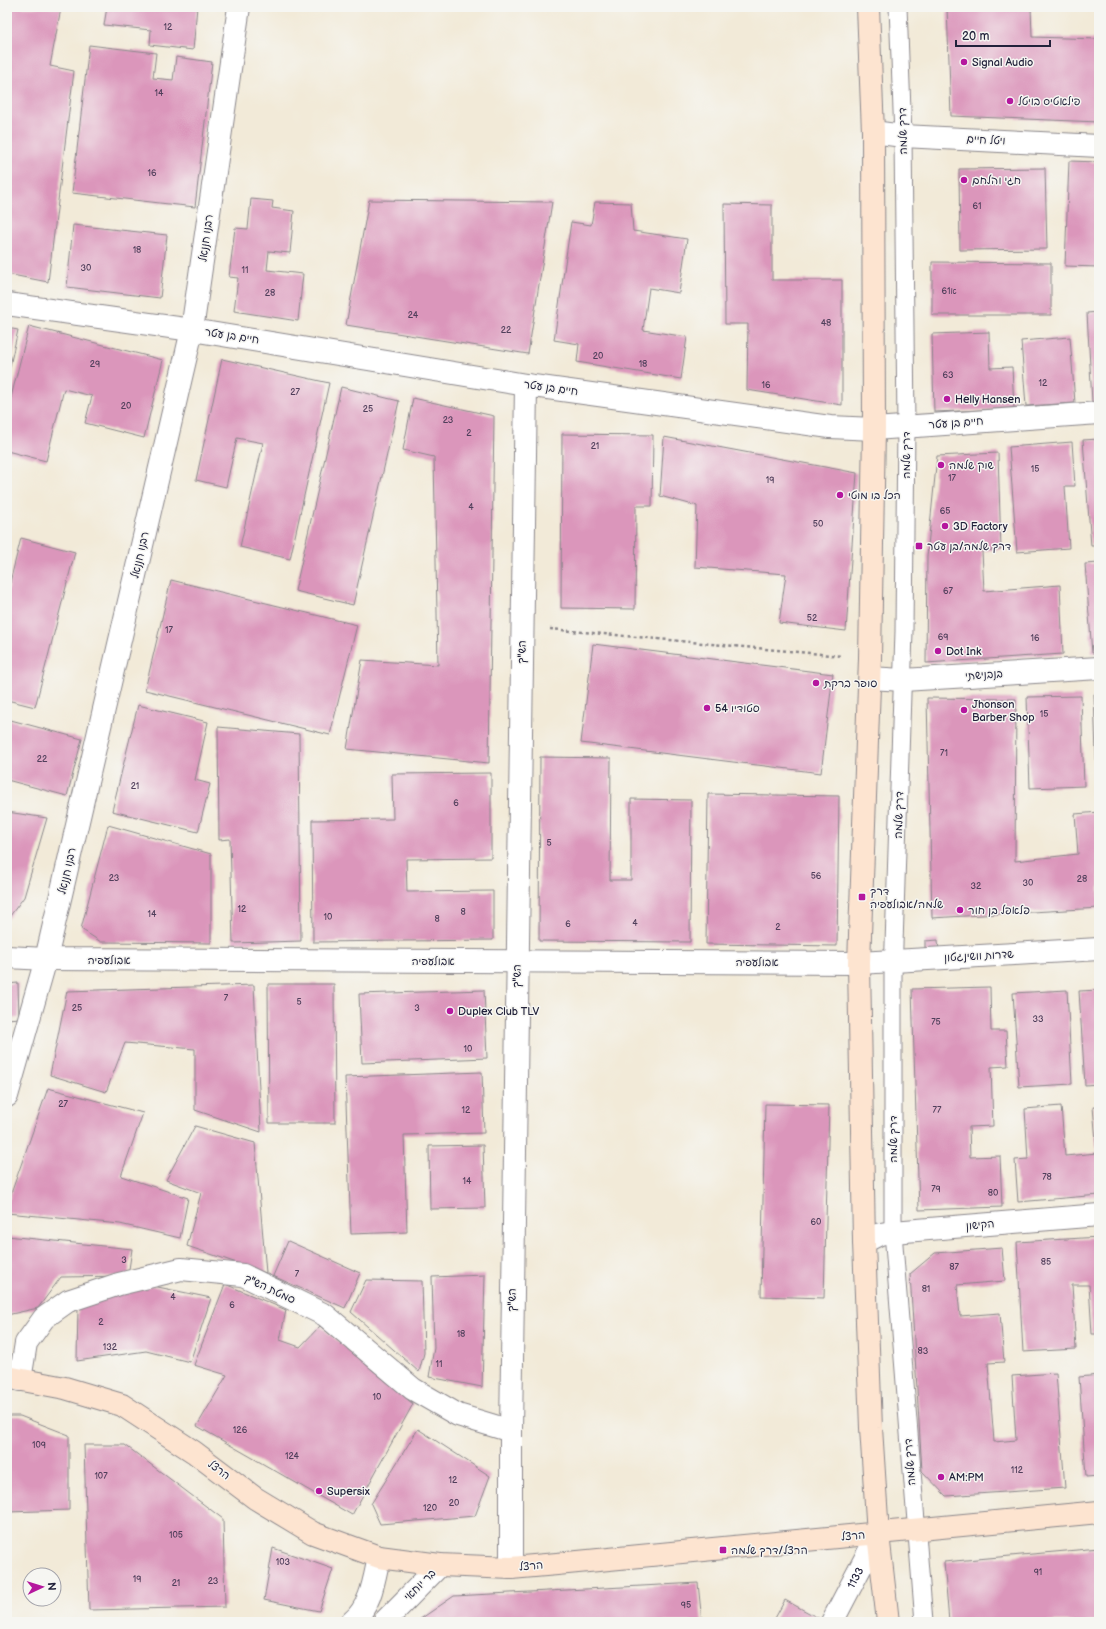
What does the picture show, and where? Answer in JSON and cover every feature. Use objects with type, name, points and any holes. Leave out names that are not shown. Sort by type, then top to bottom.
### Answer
[{"type":"street","name":"רבנו חננאל","points":[[7,1096],[46,960],[192,330],[239,7]]},
{"type":"street","points":[[868,7],[873,132],[874,429],[870,668],[859,963],[864,1242],[871,1428],[878,1534],[888,1622]]},
{"type":"street","name":"ויטל חיים","points":[[873,132],[903,136],[1099,146]]},
{"type":"street","name":"חיים בן עטר","points":[[7,304],[192,330],[526,385],[830,427],[874,429],[1099,413]]},
{"type":"street","name":"הש\"ך","points":[[511,1568],[510,1431],[526,385]]},
{"type":"street","name":"בנבנישתי","points":[[870,668],[903,680],[1099,668]]},
{"type":"street","name":"שדרות וושינגטון","points":[[859,963],[1099,949]]},
{"type":"street","name":"אבולעפיה","points":[[7,958],[46,960],[859,963]]},
{"type":"street","name":"הקישון","points":[[864,1242],[880,1234],[893,1232],[1099,1215]]},
{"type":"street","name":"סמטת הש\"ך","points":[[14,1378],[26,1344],[44,1318],[68,1301],[119,1284],[181,1269],[244,1275],[325,1315],[413,1389],[458,1415],[510,1431]]},
{"type":"street","name":"הרצל","points":[[14,1378],[64,1388],[122,1405],[194,1452],[255,1498],[313,1533],[379,1557],[440,1565],[511,1568],[1099,1512]]},
{"type":"street","name":"1133","points":[[832,1622],[878,1534]]},
{"type":"street","points":[[352,1622],[362,1614],[373,1588],[379,1557]]},
{"type":"street","name":"בר יוחאי","points":[[384,1622],[440,1565]]},
{"type":"lane","name":"דרך שלמה","points":[[898,7],[903,136],[906,426],[903,680],[894,961],[893,1232],[915,1529],[924,1622]]},
{"type":"path","points":[[522,627],[870,668]]},
{"type":"building","points":[[7,7],[61,8],[50,66],[74,71],[48,282],[7,274]]},
{"type":"building","points":[[107,7],[197,7],[193,50],[150,45],[151,30],[104,25]]},
{"type":"building","points":[[947,7],[1031,7],[1032,37],[1099,39],[1099,122],[951,116]]},
{"type":"building","points":[[89,45],[156,53],[153,78],[173,80],[176,57],[212,62],[195,207],[72,193]]},
{"type":"building","points":[[1069,161],[1099,162],[1099,267],[1065,266]]},
{"type":"building","points":[[1045,168],[1047,249],[960,250],[959,169]]},
{"type":"building","points":[[251,199],[273,201],[272,208],[294,211],[290,253],[269,251],[267,270],[303,274],[298,321],[234,311],[238,278],[229,277],[235,228],[248,229]]},
{"type":"building","points":[[369,200],[552,202],[528,354],[346,325]]},
{"type":"building","points":[[595,202],[631,203],[633,231],[687,239],[679,293],[649,288],[643,330],[687,337],[681,379],[577,362],[579,344],[554,340],[571,222],[591,225]]},
{"type":"building","points":[[724,204],[772,205],[772,280],[842,280],[842,405],[747,390],[748,324],[725,324]]},
{"type":"building","points":[[73,225],[167,235],[160,298],[67,287]]},
{"type":"building","points":[[932,262],[1051,263],[1051,315],[932,315]]},
{"type":"building","points":[[1099,312],[1099,402],[1092,402],[1087,313]]},
{"type":"building","points":[[29,326],[163,360],[144,438],[85,423],[92,396],[64,389],[46,461],[7,451],[7,413]]},
{"type":"building","points":[[7,328],[18,330],[8,375],[7,375]]},
{"type":"building","points":[[989,332],[990,368],[1012,367],[1014,409],[934,412],[932,334]]},
{"type":"building","points":[[1070,337],[1075,403],[1026,406],[1021,341]]},
{"type":"building","points":[[222,359],[329,383],[290,559],[240,547],[263,443],[237,438],[226,487],[196,480]]},
{"type":"building","points":[[341,387],[399,401],[353,605],[295,591]]},
{"type":"building","points":[[413,398],[494,416],[489,763],[347,749],[362,660],[438,665],[434,457],[403,450]]},
{"type":"building","points":[[562,434],[653,435],[652,506],[636,506],[635,609],[561,608]]},
{"type":"building","points":[[664,437],[857,473],[846,631],[779,623],[786,574],[695,567],[697,506],[660,496]]},
{"type":"building","points":[[1099,439],[1099,546],[1091,546],[1083,440]]},
{"type":"building","points":[[1072,442],[1075,486],[1065,486],[1069,548],[1017,552],[1009,447]]},
{"type":"building","points":[[998,453],[1001,549],[982,551],[984,591],[1060,585],[1063,654],[926,663],[927,556],[937,456]]},
{"type":"building","points":[[21,538],[75,552],[35,707],[7,700],[7,594]]},
{"type":"building","points":[[1099,563],[1099,652],[1092,653],[1085,564]]},
{"type":"building","points":[[171,580],[357,625],[330,735],[145,690]]},
{"type":"building","name":"סטודיו 54","points":[[593,644],[833,674],[821,773],[581,743]]},
{"type":"building","points":[[1094,694],[1099,694],[1099,785],[1097,785]]},
{"type":"building","points":[[1081,696],[1084,786],[1030,788],[1027,697]]},
{"type":"building","points":[[927,698],[1016,699],[1015,861],[1078,854],[1075,814],[1099,812],[1099,908],[932,918]]},
{"type":"building","points":[[138,705],[208,722],[195,780],[210,784],[198,832],[112,811]]},
{"type":"building","points":[[7,719],[82,739],[67,796],[7,780]]},
{"type":"building","points":[[218,727],[299,734],[301,941],[233,943],[230,839],[219,840]]},
{"type":"building","points":[[540,757],[611,758],[610,880],[631,880],[631,799],[691,800],[690,942],[539,941]]},
{"type":"building","points":[[491,773],[491,858],[406,859],[407,892],[493,891],[493,940],[313,942],[312,820],[393,819],[392,774]]},
{"type":"building","points":[[708,794],[839,796],[837,946],[706,944]]},
{"type":"building","points":[[7,812],[47,818],[24,897],[7,920]]},
{"type":"building","points":[[108,825],[211,854],[211,943],[101,942],[81,929]]},
{"type":"building","points":[[938,940],[939,953],[925,954],[925,941]]},
{"type":"building","points":[[18,983],[19,1018],[7,1019],[7,984]]},
{"type":"building","points":[[268,984],[334,984],[335,1123],[269,1123]]},
{"type":"building","points":[[254,985],[261,1132],[195,1110],[195,1049],[125,1043],[106,1092],[50,1075],[67,991]]},
{"type":"building","points":[[990,987],[991,1031],[1006,1031],[1008,1066],[991,1067],[993,1126],[969,1127],[970,1157],[1000,1156],[1002,1207],[919,1210],[912,989]]},
{"type":"building","points":[[484,990],[487,1058],[362,1063],[359,994]]},
{"type":"building","points":[[1067,990],[1072,1084],[1019,1087],[1013,993]]},
{"type":"building","points":[[1099,990],[1099,1084],[1085,1085],[1079,991]]},
{"type":"building","points":[[482,1072],[484,1133],[404,1135],[407,1232],[351,1234],[345,1077]]},
{"type":"building","points":[[48,1088],[143,1113],[121,1176],[188,1198],[180,1238],[120,1224],[7,1213],[7,1205]]},
{"type":"building","points":[[765,1104],[829,1105],[824,1298],[761,1296]]},
{"type":"building","points":[[1061,1106],[1065,1156],[1097,1153],[1093,1107],[1099,1106],[1099,1195],[1018,1202],[1015,1160],[1028,1159],[1025,1109]]},
{"type":"building","points":[[195,1126],[255,1143],[266,1273],[187,1246],[201,1193],[166,1180]]},
{"type":"building","points":[[483,1145],[485,1208],[430,1209],[429,1146]]},
{"type":"building","points":[[7,1236],[132,1249],[128,1276],[61,1277],[38,1308],[7,1315]]},
{"type":"building","points":[[1099,1237],[1099,1334],[1092,1334],[1089,1285],[1072,1285],[1076,1349],[1023,1352],[1017,1242]]},
{"type":"building","points":[[288,1241],[360,1273],[345,1308],[273,1276]]},
{"type":"building","points":[[1002,1248],[1005,1281],[957,1285],[960,1316],[1000,1313],[1004,1362],[988,1363],[994,1442],[1016,1440],[1012,1376],[1056,1373],[1065,1488],[946,1496],[922,1471],[910,1274],[935,1253]]},
{"type":"building","points":[[485,1275],[482,1387],[429,1377],[434,1348],[432,1277]]},
{"type":"building","points":[[366,1280],[422,1281],[424,1353],[419,1372],[351,1312]]},
{"type":"building","points":[[225,1284],[286,1310],[280,1340],[300,1347],[320,1326],[413,1404],[352,1515],[197,1426],[227,1375],[194,1365]]},
{"type":"building","points":[[153,1286],[211,1298],[190,1362],[146,1351],[77,1361],[78,1307],[109,1296]]},
{"type":"building","points":[[1099,1375],[1099,1476],[1086,1477],[1079,1377]]},
{"type":"building","points":[[7,1416],[20,1416],[69,1435],[69,1510],[7,1512]]},
{"type":"building","points":[[418,1429],[490,1476],[475,1516],[380,1524],[371,1504]]},
{"type":"building","points":[[84,1445],[125,1445],[223,1519],[225,1607],[89,1610]]},
{"type":"building","points":[[273,1548],[333,1569],[319,1611],[264,1600]]},
{"type":"building","points":[[1099,1548],[1099,1622],[949,1622],[944,1562]]},
{"type":"building","points":[[698,1583],[702,1622],[416,1622],[454,1596]]},
{"type":"building","points":[[785,1600],[822,1620],[821,1622],[773,1622]]},
{"type":"place","name":"Signal Audio","points":[[964,62]]},
{"type":"place","name":"פילאטיס בויטל","points":[[1010,101]]},
{"type":"place","name":"חגי והלחם","points":[[964,180]]},
{"type":"place","name":"Helly Hansen","points":[[947,399]]},
{"type":"place","name":"שוק שלמה","points":[[941,465]]},
{"type":"place","name":"הכל בו מוטי","points":[[840,495]]},
{"type":"place","name":"3D Factory","points":[[945,526]]},
{"type":"place","name":"דרך שלמה/בן עטר","points":[[919,546]]},
{"type":"place","name":"Dot Ink","points":[[938,651]]},
{"type":"place","name":"סופר ברקת","points":[[816,683]]},
{"type":"place","name":"סטודיו 54","points":[[707,708]]},
{"type":"place","name":"Jhonson Barber Shop","points":[[964,710]]},
{"type":"place","name":"דרך שלמה/אבולעפיה","points":[[862,897]]},
{"type":"place","name":"פלאפל בן חור","points":[[960,910]]},
{"type":"place","name":"Duplex Club TLV","points":[[450,1011]]},
{"type":"place","name":"AM:PM","points":[[941,1477]]},
{"type":"place","name":"Supersix","points":[[319,1491]]},
{"type":"place","name":"הרצל/דרך שלמה","points":[[723,1550]]}]
